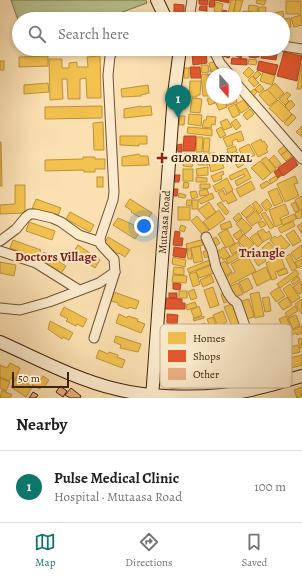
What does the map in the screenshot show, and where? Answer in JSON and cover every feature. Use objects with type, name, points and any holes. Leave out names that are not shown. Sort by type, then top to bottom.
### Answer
[{"type":"street","points":[[157,0],[163,12]]},
{"type":"street","points":[[190,12],[192,0]]},
{"type":"street","points":[[290,47],[302,48]]},
{"type":"street","points":[[94,338],[115,272],[114,259],[103,248],[100,242],[100,235],[110,210],[113,196],[108,75],[110,56]]},
{"type":"street","name":"Mutaasa Road","points":[[152,396],[174,94],[179,56]]},
{"type":"street","points":[[216,56],[224,68]]},
{"type":"street","points":[[242,90],[302,159]]},
{"type":"street","points":[[0,241],[16,230],[26,217],[30,214],[35,214],[52,218],[61,222],[79,235],[100,242]]},
{"type":"street","points":[[206,237],[212,250],[216,267],[228,293],[237,303],[244,324]]},
{"type":"street","points":[[0,251],[36,263],[79,290]]},
{"type":"street","points":[[0,308],[20,310],[49,302],[98,283],[115,272]]},
{"type":"street","points":[[0,342],[104,386],[152,396],[222,395],[260,388]]},
{"type":"street","points":[[292,379],[302,376]]},
{"type":"green space","points":[[11,0],[146,0],[147,3],[122,12],[15,12]]},
{"type":"building: Homes","points":[[231,0],[236,0],[234,12],[228,12]]},
{"type":"building: Homes","points":[[236,0],[243,0],[240,12],[234,12]]},
{"type":"building: Homes","points":[[257,0],[266,0],[264,5],[256,3]]},
{"type":"building: Homes","points":[[286,1],[301,1],[301,14],[290,14],[290,12],[286,12]]},
{"type":"building: Homes","points":[[216,2],[223,4],[221,12],[214,11]]},
{"type":"building: Homes","points":[[249,5],[258,6],[257,12],[248,11]]},
{"type":"building: Homes","points":[[259,7],[266,7],[266,12],[259,12]]},
{"type":"building: Homes","points":[[301,15],[302,25],[294,27],[291,18]]},
{"type":"building: Homes","points":[[48,56],[48,66],[19,67],[19,57]]},
{"type":"building: Homes","points":[[100,56],[101,98],[87,98],[86,78],[80,79],[80,99],[68,99],[67,79],[62,79],[63,99],[50,100],[49,59],[62,59],[62,68],[69,68],[69,63],[77,62],[77,67],[88,67],[87,57]]},
{"type":"building: Homes","points":[[249,59],[257,60],[256,65],[248,64]]},
{"type":"building: Homes","points":[[0,61],[4,61],[4,70],[0,70]]},
{"type":"building: Homes","points":[[217,61],[219,68],[210,68],[209,63]]},
{"type":"building: Homes","points":[[302,63],[302,85],[301,89],[297,89]]},
{"type":"building: Homes","points":[[201,65],[208,65],[206,72],[202,73]]},
{"type":"building: Homes","points":[[249,67],[254,72],[248,78],[243,73]]},
{"type":"building: Homes","points":[[184,68],[189,68],[189,78],[184,78]]},
{"type":"building: Homes","points":[[257,71],[261,74],[256,79],[253,76]]},
{"type":"building: Homes","points":[[263,72],[275,76],[272,85],[260,81]]},
{"type":"building: Homes","points":[[206,74],[206,96],[203,96],[201,75]]},
{"type":"building: Homes","points":[[252,76],[259,83],[254,87],[248,80]]},
{"type":"building: Homes","points":[[190,81],[201,81],[200,95],[197,95],[197,97],[189,97]]},
{"type":"building: Homes","points":[[48,83],[49,92],[24,94],[24,85]]},
{"type":"building: Homes","points":[[275,83],[284,93],[276,100],[267,90]]},
{"type":"building: Homes","points":[[260,84],[264,89],[259,93],[255,89]]},
{"type":"building: Homes","points":[[148,85],[149,93],[141,96],[122,97],[121,89]]},
{"type":"building: Homes","points":[[254,89],[257,92],[252,98],[248,94]]},
{"type":"building: Homes","points":[[267,89],[277,100],[269,106],[259,95]]},
{"type":"building: Homes","points":[[287,92],[291,95],[287,99],[289,101],[285,105],[279,99]]},
{"type":"building: Homes","points":[[192,98],[202,99],[200,113],[190,112]]},
{"type":"building: Homes","points":[[244,100],[249,108],[241,113],[236,104],[242,104],[242,101]]},
{"type":"building: Homes","points":[[278,100],[292,114],[283,122],[269,108]]},
{"type":"building: Homes","points":[[291,100],[295,105],[289,111],[285,106]]},
{"type":"building: Homes","points":[[216,104],[226,104],[227,107],[219,110]]},
{"type":"building: Homes","points":[[235,104],[240,114],[233,118],[228,108]]},
{"type":"building: Homes","points":[[102,106],[102,118],[45,119],[45,107]]},
{"type":"building: Homes","points":[[151,106],[152,115],[124,118],[124,109]]},
{"type":"building: Homes","points":[[250,109],[254,114],[247,120],[243,115]]},
{"type":"building: Homes","points":[[189,114],[202,115],[201,126],[188,124]]},
{"type":"building: Homes","points":[[293,114],[296,118],[288,126],[284,123]]},
{"type":"building: Homes","points":[[180,116],[185,116],[184,125],[179,125]]},
{"type":"building: Homes","points":[[207,116],[216,117],[215,125],[212,124],[211,128],[202,127]]},
{"type":"building: Homes","points":[[227,119],[232,127],[224,130],[220,122]]},
{"type":"building: Homes","points":[[236,119],[241,126],[236,130],[231,123]]},
{"type":"building: Homes","points":[[103,122],[104,150],[94,150],[93,123]]},
{"type":"building: Homes","points":[[302,126],[302,137],[296,132]]},
{"type":"building: Homes","points":[[188,127],[212,129],[212,136],[187,133]]},
{"type":"building: Homes","points":[[221,127],[226,135],[220,138],[216,130]]},
{"type":"building: Homes","points":[[241,131],[244,140],[238,142],[237,139],[232,141],[233,145],[227,147],[223,138]]},
{"type":"building: Homes","points":[[120,136],[147,136],[147,144],[139,144],[139,146],[120,145]]},
{"type":"building: Homes","points":[[197,137],[203,137],[202,152],[196,152]]},
{"type":"building: Homes","points":[[204,138],[210,138],[209,152],[203,152]]},
{"type":"building: Homes","points":[[261,139],[262,142],[264,141],[268,147],[266,148],[268,152],[258,157],[251,144]]},
{"type":"building: Homes","points":[[1,142],[2,186],[0,186]]},
{"type":"building: Homes","points":[[249,144],[255,155],[244,160],[239,149]]},
{"type":"building: Homes","points":[[285,145],[288,149],[281,155],[278,151]]},
{"type":"building: Homes","points":[[235,146],[237,151],[228,154],[227,149]]},
{"type":"building: Homes","points":[[288,150],[292,156],[286,161],[281,155]]},
{"type":"building: Homes","points":[[237,152],[244,164],[238,168],[231,157]]},
{"type":"building: Homes","points":[[215,153],[216,160],[208,160],[208,165],[198,165],[198,154]]},
{"type":"building: Homes","points":[[227,153],[228,158],[222,159],[221,154]]},
{"type":"building: Homes","points":[[139,154],[140,156],[148,156],[149,165],[122,166],[122,157]]},
{"type":"building: Homes","points":[[184,154],[194,155],[192,167],[183,166]]},
{"type":"building: Homes","points":[[274,155],[281,164],[276,168],[269,160]]},
{"type":"building: Homes","points":[[83,157],[105,159],[105,169],[95,169],[95,172],[84,172],[84,170],[45,171],[45,160],[83,159]]},
{"type":"building: Homes","points":[[266,157],[276,169],[271,173],[261,160]]},
{"type":"building: Homes","points":[[221,160],[224,168],[211,172],[209,163]]},
{"type":"building: Homes","points":[[260,161],[271,173],[263,180],[251,168]]},
{"type":"building: Homes","points":[[208,167],[208,175],[197,176],[196,169]]},
{"type":"building: Homes","points":[[246,168],[251,178],[237,186],[235,181],[245,176],[244,174],[231,180],[229,176]]},
{"type":"building: Homes","points":[[183,169],[193,169],[193,181],[183,181]]},
{"type":"building: Homes","points":[[223,171],[224,174],[221,176],[222,179],[214,182],[211,176]]},
{"type":"building: Homes","points":[[276,176],[278,179],[271,184],[269,180]]},
{"type":"building: Homes","points":[[295,176],[298,183],[294,184],[299,196],[285,202],[277,184]]},
{"type":"building: Homes","points":[[97,177],[103,177],[103,187],[97,187]]},
{"type":"building: Homes","points":[[196,177],[207,178],[207,182],[196,182]]},
{"type":"building: Homes","points":[[227,178],[233,190],[227,194],[224,188],[216,192],[213,186]]},
{"type":"building: Homes","points":[[251,181],[255,189],[240,197],[236,189]]},
{"type":"building: Homes","points":[[267,181],[270,184],[262,189],[260,185]]},
{"type":"building: Homes","points":[[184,182],[189,183],[188,188],[183,188]]},
{"type":"building: Homes","points":[[200,184],[210,184],[210,188],[200,189]]},
{"type":"building: Homes","points":[[15,185],[25,185],[25,213],[0,214],[0,205],[15,204]]},
{"type":"building: Homes","points":[[277,188],[283,202],[274,206],[268,192]]},
{"type":"building: Homes","points":[[207,189],[209,195],[200,196],[199,191]]},
{"type":"building: Homes","points":[[223,190],[225,195],[232,191],[237,200],[228,204],[226,200],[223,202],[218,193]]},
{"type":"building: Homes","points":[[196,191],[198,197],[192,199],[190,192]]},
{"type":"building: Homes","points":[[179,193],[186,195],[185,198],[178,197]]},
{"type":"building: Homes","points":[[212,193],[214,198],[201,204],[198,200]]},
{"type":"building: Homes","points":[[302,196],[302,209],[300,210],[295,200]]},
{"type":"building: Homes","points":[[36,199],[61,208],[57,218],[32,209]]},
{"type":"building: Homes","points":[[130,199],[152,213],[147,220],[131,212],[132,211],[125,206]]},
{"type":"building: Homes","points":[[267,199],[272,206],[266,211],[261,204]]},
{"type":"building: Homes","points":[[187,200],[192,200],[191,206],[186,205]]},
{"type":"building: Homes","points":[[192,200],[198,200],[198,209],[192,209]]},
{"type":"building: Homes","points":[[256,201],[263,210],[259,214],[252,204]]},
{"type":"building: Homes","points":[[209,202],[216,212],[206,219],[198,210]]},
{"type":"building: Homes","points":[[221,202],[229,212],[226,215],[217,204]]},
{"type":"building: Homes","points":[[295,202],[299,210],[295,212],[291,204]]},
{"type":"building: Homes","points":[[285,204],[289,214],[280,218],[282,224],[275,227],[269,210]]},
{"type":"building: Homes","points":[[250,205],[255,210],[246,218],[241,213]]},
{"type":"building: Homes","points":[[178,207],[190,207],[190,220],[178,220]]},
{"type":"building: Homes","points":[[219,210],[225,219],[210,230],[203,222]]},
{"type":"building: Homes","points":[[302,210],[302,217],[297,219],[295,213]]},
{"type":"building: Homes","points":[[256,211],[262,219],[252,226],[246,219]]},
{"type":"building: Homes","points":[[70,212],[94,225],[90,232],[66,219]]},
{"type":"building: Homes","points":[[265,212],[274,227],[270,229],[261,214]]},
{"type":"building: Homes","points":[[239,213],[242,217],[236,222],[233,218]]},
{"type":"building: Homes","points":[[294,214],[296,219],[283,225],[281,220]]},
{"type":"building: Homes","points":[[197,216],[209,230],[203,235],[191,221]]},
{"type":"building: Homes","points":[[118,218],[134,225],[133,227],[140,232],[135,239],[113,225]]},
{"type":"building: Homes","points":[[242,218],[252,228],[245,234],[236,224]]},
{"type":"building: Homes","points":[[230,221],[232,227],[222,230],[220,225]]},
{"type":"building: Homes","points":[[263,221],[266,225],[261,228],[258,223]]},
{"type":"building: Homes","points":[[293,221],[295,226],[281,233],[278,228]]},
{"type":"building: Homes","points":[[29,222],[55,231],[52,240],[26,231]]},
{"type":"building: Homes","points":[[302,223],[302,234],[297,226]]},
{"type":"building: Homes","points":[[181,225],[186,227],[184,232],[179,230]]},
{"type":"building: Homes","points":[[227,229],[235,243],[226,248],[218,234]]},
{"type":"building: Homes","points":[[263,229],[266,233],[269,231],[272,237],[263,242],[257,232]]},
{"type":"building: Homes","points":[[240,230],[243,235],[237,240],[233,235]]},
{"type":"building: Homes","points":[[294,230],[301,241],[293,246],[286,235]]},
{"type":"building: Homes","points":[[256,233],[263,242],[258,247],[250,238]]},
{"type":"building: Homes","points":[[244,234],[254,244],[247,250],[238,241]]},
{"type":"building: Homes","points":[[281,235],[290,245],[284,250],[283,248],[279,251],[270,240],[275,236],[277,238]]},
{"type":"building: Homes","points":[[108,237],[130,250],[125,257],[104,244]]},
{"type":"building: Homes","points":[[216,237],[220,243],[214,247],[210,241]]},
{"type":"building: Homes","points":[[13,240],[41,250],[37,258],[10,248]]},
{"type":"building: Homes","points":[[201,240],[203,245],[187,249],[186,244]]},
{"type":"building: Homes","points":[[207,241],[212,255],[205,258],[203,252],[206,251],[203,242]]},
{"type":"building: Homes","points":[[238,242],[242,249],[232,254],[229,248]]},
{"type":"building: Homes","points":[[269,242],[276,250],[270,256],[262,248]]},
{"type":"building: Homes","points":[[78,245],[100,260],[95,268],[73,253]]},
{"type":"building: Homes","points":[[302,245],[302,256],[296,260],[291,253]]},
{"type":"building: Homes","points":[[200,246],[203,261],[194,263],[191,248]]},
{"type":"building: Homes","points":[[224,247],[230,256],[223,260],[222,257],[218,260],[214,254]]},
{"type":"building: Homes","points":[[187,250],[191,250],[192,259],[188,259]]},
{"type":"building: Homes","points":[[242,250],[245,254],[228,264],[226,259]]},
{"type":"building: Homes","points":[[285,250],[286,254],[277,257],[276,252]]},
{"type":"building: Homes","points":[[44,252],[66,266],[60,275],[38,261]]},
{"type":"building: Homes","points":[[261,253],[266,261],[258,266],[253,258]]},
{"type":"building: Homes","points":[[290,254],[297,268],[292,271],[285,257]]},
{"type":"building: Homes","points":[[247,255],[256,271],[230,285],[225,277],[235,272],[231,264]]},
{"type":"building: Homes","points":[[173,257],[186,260],[185,267],[172,264]]},
{"type":"building: Homes","points":[[281,257],[285,268],[275,272],[277,278],[272,280],[266,263]]},
{"type":"building: Homes","points":[[212,259],[214,263],[189,273],[187,269]]},
{"type":"building: Homes","points":[[302,259],[302,266],[298,268],[295,262]]},
{"type":"building: Homes","points":[[225,261],[232,272],[224,276],[218,265]]},
{"type":"building: Homes","points":[[0,262],[16,265],[14,276],[0,273]]},
{"type":"building: Homes","points":[[211,265],[214,273],[199,278],[196,271]]},
{"type":"building: Homes","points":[[174,267],[184,268],[184,275],[173,274]]},
{"type":"building: Homes","points":[[266,267],[271,279],[257,286],[252,274]]},
{"type":"building: Homes","points":[[286,268],[288,273],[279,276],[277,272]]},
{"type":"building: Homes","points":[[296,270],[299,274],[280,288],[277,284]]},
{"type":"building: Homes","points":[[196,272],[200,284],[193,287],[189,274]]},
{"type":"building: Homes","points":[[173,275],[187,276],[186,283],[172,282]]},
{"type":"building: Homes","points":[[211,275],[214,282],[203,287],[200,280]]},
{"type":"building: Homes","points":[[298,276],[300,280],[293,285],[291,282]]},
{"type":"building: Homes","points":[[248,278],[253,288],[244,293],[239,282]]},
{"type":"building: Homes","points":[[301,281],[302,292],[299,294],[293,287]]},
{"type":"building: Homes","points":[[238,283],[243,294],[233,298],[229,287]]},
{"type":"building: Homes","points":[[290,284],[300,298],[292,303],[283,289]]},
{"type":"building: Homes","points":[[213,287],[219,305],[210,308],[204,290]]},
{"type":"building: Homes","points":[[279,287],[285,296],[276,302],[270,293]]},
{"type":"building: Homes","points":[[194,289],[197,298],[191,300],[188,292]]},
{"type":"building: Homes","points":[[179,291],[187,291],[187,298],[179,298]]},
{"type":"building: Homes","points":[[114,292],[139,301],[136,309],[129,307],[128,309],[111,301]]},
{"type":"building: Homes","points":[[226,292],[229,301],[224,303],[221,294]]},
{"type":"building: Homes","points":[[259,292],[264,316],[255,318],[250,294]]},
{"type":"building: Homes","points":[[269,297],[271,311],[265,312],[262,298]]},
{"type":"building: Homes","points":[[287,297],[292,305],[283,310],[278,303]]},
{"type":"building: Homes","points":[[249,299],[254,317],[246,319],[241,301]]},
{"type":"building: Homes","points":[[302,299],[302,314],[295,304]]},
{"type":"building: Homes","points":[[195,302],[197,307],[187,310],[186,305]]},
{"type":"building: Homes","points":[[234,303],[243,324],[231,324],[224,307]]},
{"type":"building: Homes","points":[[199,306],[202,315],[194,318],[191,310]]},
{"type":"building: Homes","points":[[295,306],[298,311],[288,317],[285,313]]},
{"type":"building: Homes","points":[[64,307],[87,319],[83,327],[77,324],[76,326],[66,321],[68,319],[60,315]]},
{"type":"building: Homes","points":[[223,311],[227,322],[217,324],[213,315]]},
{"type":"building: Homes","points":[[119,314],[127,318],[128,316],[138,319],[137,321],[145,324],[141,333],[116,323]]},
{"type":"building: Homes","points":[[296,315],[300,325],[293,329],[288,318]]},
{"type":"building: Homes","points":[[204,316],[204,318],[194,321],[193,319]]},
{"type":"building: Homes","points":[[286,316],[290,324],[281,324],[279,319]]},
{"type":"building: Homes","points":[[213,317],[216,324],[209,324],[207,319]]},
{"type":"building: Homes","points":[[50,321],[73,333],[69,340],[63,337],[62,339],[48,329]]},
{"type":"building: Homes","points":[[302,326],[302,333],[297,335],[296,333],[292,335],[292,330]]},
{"type":"building: Homes","points":[[116,336],[141,344],[138,352],[120,348],[121,345],[114,342]]},
{"type":"building: Homes","points":[[302,338],[302,347],[300,348],[298,339]]},
{"type":"building: Homes","points":[[298,345],[300,352],[292,354],[292,346]]},
{"type":"building: Homes","points":[[99,350],[108,354],[109,352],[118,355],[117,357],[125,360],[122,368],[96,358]]},
{"type":"building: Homes","points":[[302,355],[302,365],[292,368],[292,357]]},
{"type":"building: Homes","points":[[10,363],[20,368],[15,380],[11,378],[9,381],[0,377],[0,365],[7,368]]},
{"type":"building: Homes","points":[[43,376],[49,380],[44,387],[42,386],[40,389],[32,385],[37,377],[41,379]]},
{"type":"building: Homes","points":[[17,377],[32,387],[26,397],[11,387]]},
{"type":"building: Homes","points":[[0,378],[10,382],[6,391],[0,388]]},
{"type":"building: Homes","points":[[302,387],[302,396],[297,398],[294,390]]},
{"type":"building: Homes","points":[[2,390],[12,395],[10,398],[0,398]]},
{"type":"building: Shops","points":[[199,0],[208,0],[208,5],[199,4]]},
{"type":"building: Shops","points":[[210,0],[215,0],[214,7],[209,7]]},
{"type":"building: Shops","points":[[215,0],[229,0],[229,3]]},
{"type":"building: Shops","points":[[174,4],[184,5],[184,12],[174,12]]},
{"type":"building: Shops","points":[[200,6],[207,6],[207,11],[199,10]]},
{"type":"building: Shops","points":[[290,53],[302,56],[297,81],[277,76],[283,56],[290,56]]},
{"type":"building: Shops","points":[[192,56],[206,56],[207,63],[193,65]]},
{"type":"building: Shops","points":[[249,56],[259,56],[256,58]]},
{"type":"building: Shops","points":[[262,56],[277,56],[276,60],[261,58]]},
{"type":"building: Shops","points":[[232,58],[247,59],[247,65],[231,64]]},
{"type":"building: Shops","points":[[259,61],[278,65],[275,75],[257,70]]},
{"type":"building: Shops","points":[[190,67],[200,67],[201,78],[191,78]]},
{"type":"building: Shops","points":[[184,136],[196,136],[195,151],[183,151]]},
{"type":"building: Shops","points":[[182,144],[182,152],[178,152],[177,145]]},
{"type":"building: Shops","points":[[293,157],[298,165],[283,176],[278,168]]},
{"type":"building: Shops","points":[[278,169],[282,175],[278,178],[274,172]]},
{"type":"building: Shops","points":[[175,175],[180,175],[179,182],[174,182]]},
{"type":"building: Shops","points":[[173,189],[178,189],[177,196],[173,196]]},
{"type":"building: Shops","points":[[175,231],[180,232],[179,238],[183,238],[182,246],[173,245]]},
{"type":"building: Shops","points":[[174,247],[187,249],[185,258],[173,256]]},
{"type":"building: Shops","points":[[173,283],[181,284],[180,290],[173,289]]},
{"type":"building: Shops","points":[[169,293],[177,293],[177,298],[169,298]]},
{"type":"building: Shops","points":[[166,298],[182,299],[182,303],[185,303],[185,309],[165,309]]},
{"type":"building: Shops","points":[[167,314],[178,315],[177,324],[167,323]]},
{"type":"building: Other","points":[[60,386],[67,391],[63,397],[56,392]]},
{"type":"building: Other","points":[[71,388],[81,396],[80,398],[70,398],[65,395]]},
{"type":"building: Other","points":[[33,392],[38,395],[36,398],[29,398]]},
{"type":"place","name":"Pulse Medical Clinic","points":[[178,118]]},
{"type":"place","name":"GLORIA DENTAL","points":[[162,158]]},
{"type":"district","name":"Triangle","points":[[262,252]]},
{"type":"district","name":"Doctors Village","points":[[56,256]]}]
